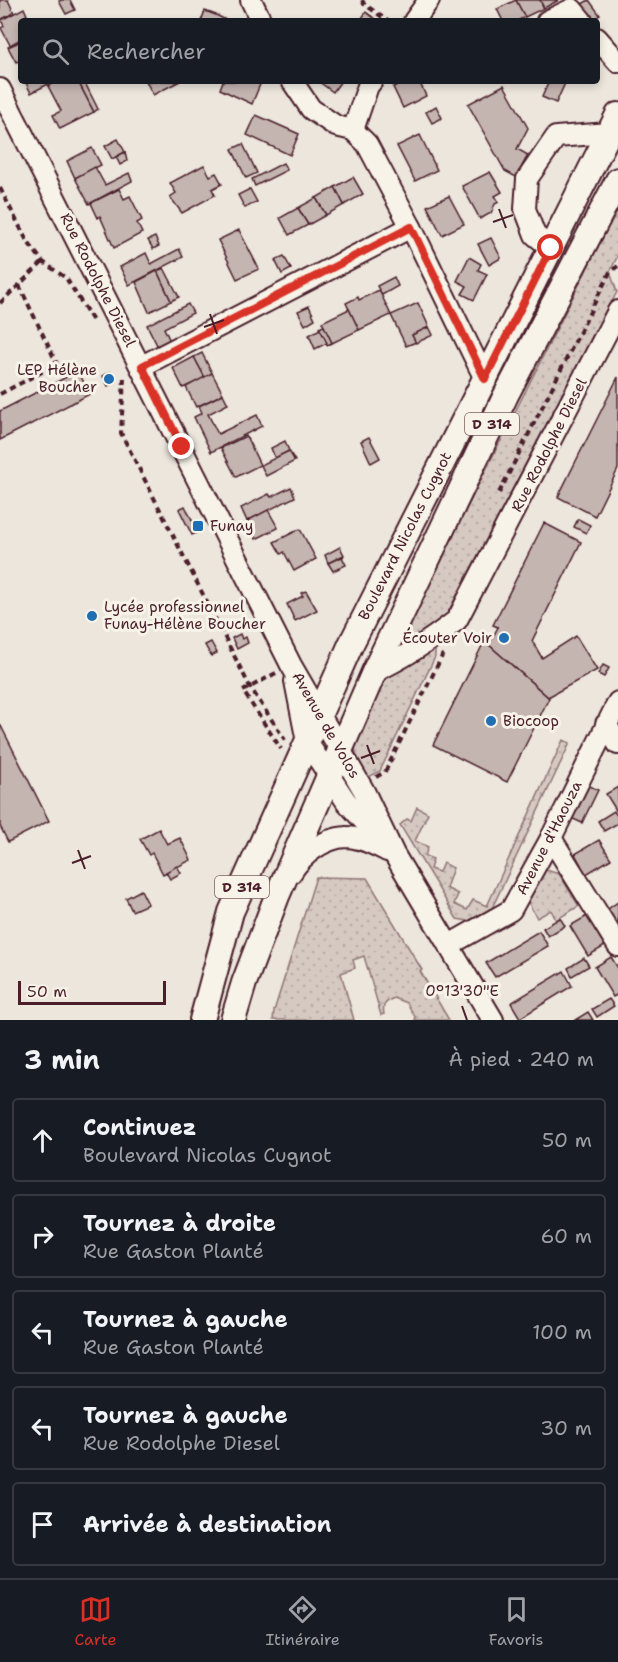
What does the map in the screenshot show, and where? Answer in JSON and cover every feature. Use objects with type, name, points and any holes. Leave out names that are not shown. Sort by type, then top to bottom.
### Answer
[{"type":"main road","name":"Boulevard Nicolas Cugnot","points":[[202,1020],[231,912],[340,669],[613,124]]},
{"type":"main road","name":"Boulevard Nicolas Cugnot","points":[[233,1020],[244,982],[277,896],[372,677],[506,395],[618,180]]},
{"type":"main road","points":[[340,669],[340,680],[350,692],[361,690],[372,677]]},
{"type":"street","points":[[251,0],[260,18]]},
{"type":"street","points":[[416,18],[429,0]]},
{"type":"street","points":[[553,18],[572,9],[580,18]]},
{"type":"street","points":[[600,41],[618,62]]},
{"type":"street","points":[[294,84],[311,109],[336,126],[353,130],[367,144],[411,227],[485,379]]},
{"type":"street","points":[[353,130],[371,84]]},
{"type":"street","name":"Rue Rodolphe Diesel","points":[[0,89],[142,366],[291,665]]},
{"type":"street","points":[[551,248],[535,235],[525,209],[527,179],[556,137],[613,124]]},
{"type":"street","points":[[142,366],[411,227]]},
{"type":"street","name":"Rue Rodolphe Diesel","points":[[372,677],[438,636],[457,620],[618,311]]},
{"type":"street","name":"Avenue de Volos","points":[[291,665],[364,791],[394,854],[493,1020]]},
{"type":"street","name":"Avenue de Volos","points":[[291,665],[307,741],[346,801],[394,854]]},
{"type":"street","name":"Avenue d'Haouza","points":[[449,945],[511,910],[551,838],[618,702]]},
{"type":"street","points":[[606,724],[618,744]]},
{"type":"street","points":[[277,896],[295,866],[322,844],[346,837],[369,842],[394,854]]},
{"type":"street","points":[[551,838],[618,946]]},
{"type":"path","points":[[362,0],[364,4],[384,18]]},
{"type":"path","points":[[0,188],[27,241],[43,262],[66,278],[97,329]]},
{"type":"path","points":[[0,303],[43,262]]},
{"type":"path","points":[[19,285],[65,377]]},
{"type":"path","points":[[0,394],[57,364]]},
{"type":"path","points":[[124,377],[121,433],[250,687],[281,734]]},
{"type":"path","points":[[281,749],[243,691],[291,665]]},
{"type":"shaded area","points":[[618,207],[618,255],[610,272],[617,292],[448,612],[437,639],[435,657],[380,771],[369,777],[364,774],[357,760],[354,739],[403,635]]},
{"type":"shaded area","points":[[563,740],[570,743],[492,908],[468,921],[457,919],[400,825],[407,819],[411,821],[417,807],[428,813],[415,841],[428,847],[425,856],[433,859],[430,869],[439,872],[443,863],[453,868],[446,888],[458,894],[454,904],[467,910],[473,900],[487,906]]},
{"type":"shaded area","points":[[546,870],[559,874],[579,906],[556,920],[551,910],[537,918],[528,902],[542,873]]},
{"type":"shaded area","points":[[316,877],[367,878],[449,1020],[415,1020],[407,1003],[394,998],[385,1004],[384,1014],[381,1015],[364,956],[353,960],[355,968],[341,973],[354,1020],[273,1020]]},
{"type":"building","points":[[0,0],[8,0],[14,13],[0,20]]},
{"type":"building","points":[[70,0],[75,10],[66,14],[59,1]]},
{"type":"building","points":[[516,0],[525,17],[502,18],[497,9]]},
{"type":"building","points":[[516,0],[540,0],[544,8],[525,17]]},
{"type":"building","points":[[540,0],[559,0],[544,8]]},
{"type":"building","points":[[589,0],[600,15],[592,18],[582,4]]},
{"type":"building","points":[[24,8],[27,15],[26,18],[18,18],[18,41],[10,45],[1,28],[4,26],[1,20]]},
{"type":"building","points":[[205,11],[222,18],[202,18]]},
{"type":"building","points":[[366,12],[374,18],[362,18]]},
{"type":"building","points":[[18,42],[18,61],[16,62],[8,47]]},
{"type":"building","points":[[26,84],[48,84],[31,93]]},
{"type":"building","points":[[80,84],[94,112],[60,129],[53,115],[61,111],[48,86]]},
{"type":"building","points":[[80,84],[86,84],[98,109],[94,112]]},
{"type":"building","points":[[148,84],[174,84],[153,95]]},
{"type":"building","points":[[222,84],[260,84],[252,104],[220,89]]},
{"type":"building","points":[[322,84],[339,84],[333,92]]},
{"type":"building","points":[[400,84],[420,84],[426,96],[403,108],[393,87]]},
{"type":"building","points":[[548,84],[565,84],[556,103],[542,97]]},
{"type":"building","points":[[504,85],[528,128],[517,149],[528,155],[516,177],[505,171],[468,104]]},
{"type":"building","points":[[436,106],[442,118],[432,123],[426,112]]},
{"type":"building","points":[[256,115],[299,134],[290,155],[247,135]]},
{"type":"building","points":[[420,135],[437,170],[415,181],[397,146]]},
{"type":"building","points":[[118,139],[125,152],[112,159],[105,146]]},
{"type":"building","points":[[243,144],[257,173],[246,178],[232,149]]},
{"type":"building","points":[[92,148],[101,165],[75,178],[67,161]]},
{"type":"building","points":[[125,152],[127,161],[120,165],[116,157]]},
{"type":"building","points":[[283,163],[287,170],[255,186],[252,179]]},
{"type":"building","points":[[204,165],[210,176],[216,173],[222,184],[212,189],[215,195],[182,213],[170,197],[176,193],[170,183]]},
{"type":"building","points":[[95,167],[105,185],[129,173],[132,181],[89,204],[75,178]]},
{"type":"building","points":[[490,172],[502,192],[495,196],[499,202],[495,204],[491,213],[480,219],[462,186]]},
{"type":"building","points":[[353,177],[363,194],[344,205],[335,187]]},
{"type":"building","points":[[335,187],[344,205],[326,215],[316,198]]},
{"type":"building","points":[[119,189],[124,199],[130,196],[142,220],[137,223],[142,233],[114,248],[100,216],[98,218],[91,203]]},
{"type":"building","points":[[250,189],[257,202],[245,208],[238,195]]},
{"type":"building","points":[[449,196],[464,224],[442,235],[427,206]]},
{"type":"building","points":[[316,198],[326,215],[308,225],[298,208]]},
{"type":"building","points":[[298,208],[308,225],[289,235],[280,218]]},
{"type":"building","points":[[239,230],[259,269],[237,279],[218,240]]},
{"type":"building","points":[[155,237],[159,246],[153,249],[148,240]]},
{"type":"building","points":[[491,238],[501,258],[489,265],[478,244]]},
{"type":"building","points":[[179,249],[183,257],[129,285],[120,267],[146,253],[151,264]]},
{"type":"building","points":[[284,256],[291,269],[282,274],[275,260]]},
{"type":"building","points":[[469,257],[481,264],[478,270],[487,274],[474,300],[462,294],[467,286],[457,281]]},
{"type":"building","points":[[164,268],[179,297],[171,301],[157,271]]},
{"type":"building","points":[[157,271],[171,301],[149,312],[136,282]]},
{"type":"building","points":[[394,277],[398,286],[382,295],[377,286]]},
{"type":"building","points":[[379,290],[391,315],[359,330],[346,303],[358,297],[359,300]]},
{"type":"building","points":[[418,303],[429,327],[412,335],[416,342],[406,346],[391,315]]},
{"type":"building","points":[[188,304],[193,313],[164,328],[170,341],[158,347],[147,325]]},
{"type":"building","points":[[309,306],[315,319],[305,325],[298,311]]},
{"type":"building","points":[[349,309],[359,330],[332,343],[322,322]]},
{"type":"building","points":[[324,326],[332,343],[327,345],[319,328]]},
{"type":"building","points":[[429,327],[433,335],[416,343],[412,335]]},
{"type":"building","points":[[320,329],[327,343],[315,349],[309,335]]},
{"type":"building","points":[[202,353],[212,373],[205,378],[194,357]]},
{"type":"building","points":[[194,357],[205,378],[183,388],[173,368]]},
{"type":"building","points":[[78,371],[90,394],[0,440],[0,411]]},
{"type":"building","name":"LEP Hélène Boucher","points":[[110,372],[115,382],[108,386],[103,376]]},
{"type":"building","points":[[212,373],[223,394],[196,407],[186,387]]},
{"type":"building","points":[[618,377],[618,469],[595,516],[558,497]]},
{"type":"building","points":[[223,394],[228,404],[208,414],[218,434],[257,415],[262,426],[211,452],[194,417],[202,413],[199,406]]},
{"type":"building","points":[[246,436],[260,465],[236,477],[221,448]]},
{"type":"building","points":[[369,437],[380,458],[371,463],[361,441]]},
{"type":"building","points":[[285,441],[289,451],[275,458],[271,448]]},
{"type":"building","points":[[289,451],[295,461],[266,476],[261,465]]},
{"type":"building","points":[[291,487],[295,497],[247,521],[241,508],[269,494],[271,497]]},
{"type":"building","points":[[185,506],[198,532],[192,535],[179,509]]},
{"type":"building","points":[[268,510],[278,528],[256,539],[247,521]]},
{"type":"building","points":[[578,519],[590,525],[586,533],[574,527]]},
{"type":"building","points":[[544,523],[581,542],[532,641],[542,658],[576,636],[597,670],[548,697],[489,645],[498,627],[493,625]]},
{"type":"building","points":[[300,529],[316,559],[294,571],[284,552],[281,554],[274,542]]},
{"type":"building","points":[[340,547],[344,555],[328,563],[325,555]]},
{"type":"building","points":[[344,556],[342,557],[346,565],[333,571],[328,563]]},
{"type":"building","points":[[306,591],[317,610],[295,621],[287,604],[303,596],[301,593]]},
{"type":"building","points":[[240,634],[242,639],[246,637],[248,643],[237,649],[232,638]]},
{"type":"building","points":[[211,642],[217,653],[211,656],[205,645]]},
{"type":"building","name":"Biocoop","points":[[484,642],[549,698],[507,782],[433,745]]},
{"type":"building","points":[[603,665],[609,668],[604,677],[598,674]]},
{"type":"building","points":[[0,724],[49,821],[8,842],[0,826]]},
{"type":"building","points":[[588,785],[598,790],[582,823],[571,818]]},
{"type":"building","points":[[618,787],[618,809],[616,810],[606,794]]},
{"type":"building","points":[[614,811],[618,817],[618,823],[604,831],[598,821]]},
{"type":"building","points":[[159,829],[167,844],[180,838],[191,860],[163,874],[152,853],[149,855],[140,839]]},
{"type":"building","points":[[599,840],[611,859],[583,876],[578,867],[581,865],[575,854]]},
{"type":"building","points":[[177,866],[181,873],[170,879],[166,872]]},
{"type":"building","points":[[141,890],[148,904],[132,911],[126,898]]},
{"type":"building","points":[[618,902],[618,924],[614,927],[608,918],[612,916],[608,909]]},
{"type":"building","points":[[587,916],[605,946],[588,956],[570,926]]},
{"type":"building","points":[[560,918],[565,926],[548,936],[543,928]]},
{"type":"building","points":[[539,931],[548,946],[495,977],[486,963]]},
{"type":"building","points":[[611,957],[618,968],[618,994],[613,997],[595,967]]},
{"type":"building","points":[[584,958],[589,966],[572,976],[568,968]]},
{"type":"building","points":[[564,971],[572,986],[520,1018],[511,1003]]},
{"type":"building","points":[[609,999],[614,1006],[597,1017],[592,1009]]},
{"type":"building","points":[[588,1012],[593,1020],[575,1020]]},
{"type":"place","name":"LEP Hélène Boucher","points":[[109,379]]},
{"type":"place","name":"Funay","points":[[198,526]]},
{"type":"place","name":"Lycée professionnel Funay-Hélène Boucher","points":[[92,616]]},
{"type":"place","name":"Écouter Voir","points":[[504,638]]},
{"type":"place","name":"Biocoop","points":[[491,721]]},
{"type":"route","points":[[182,447],[142,366],[411,227],[485,379],[551,248]]}]
